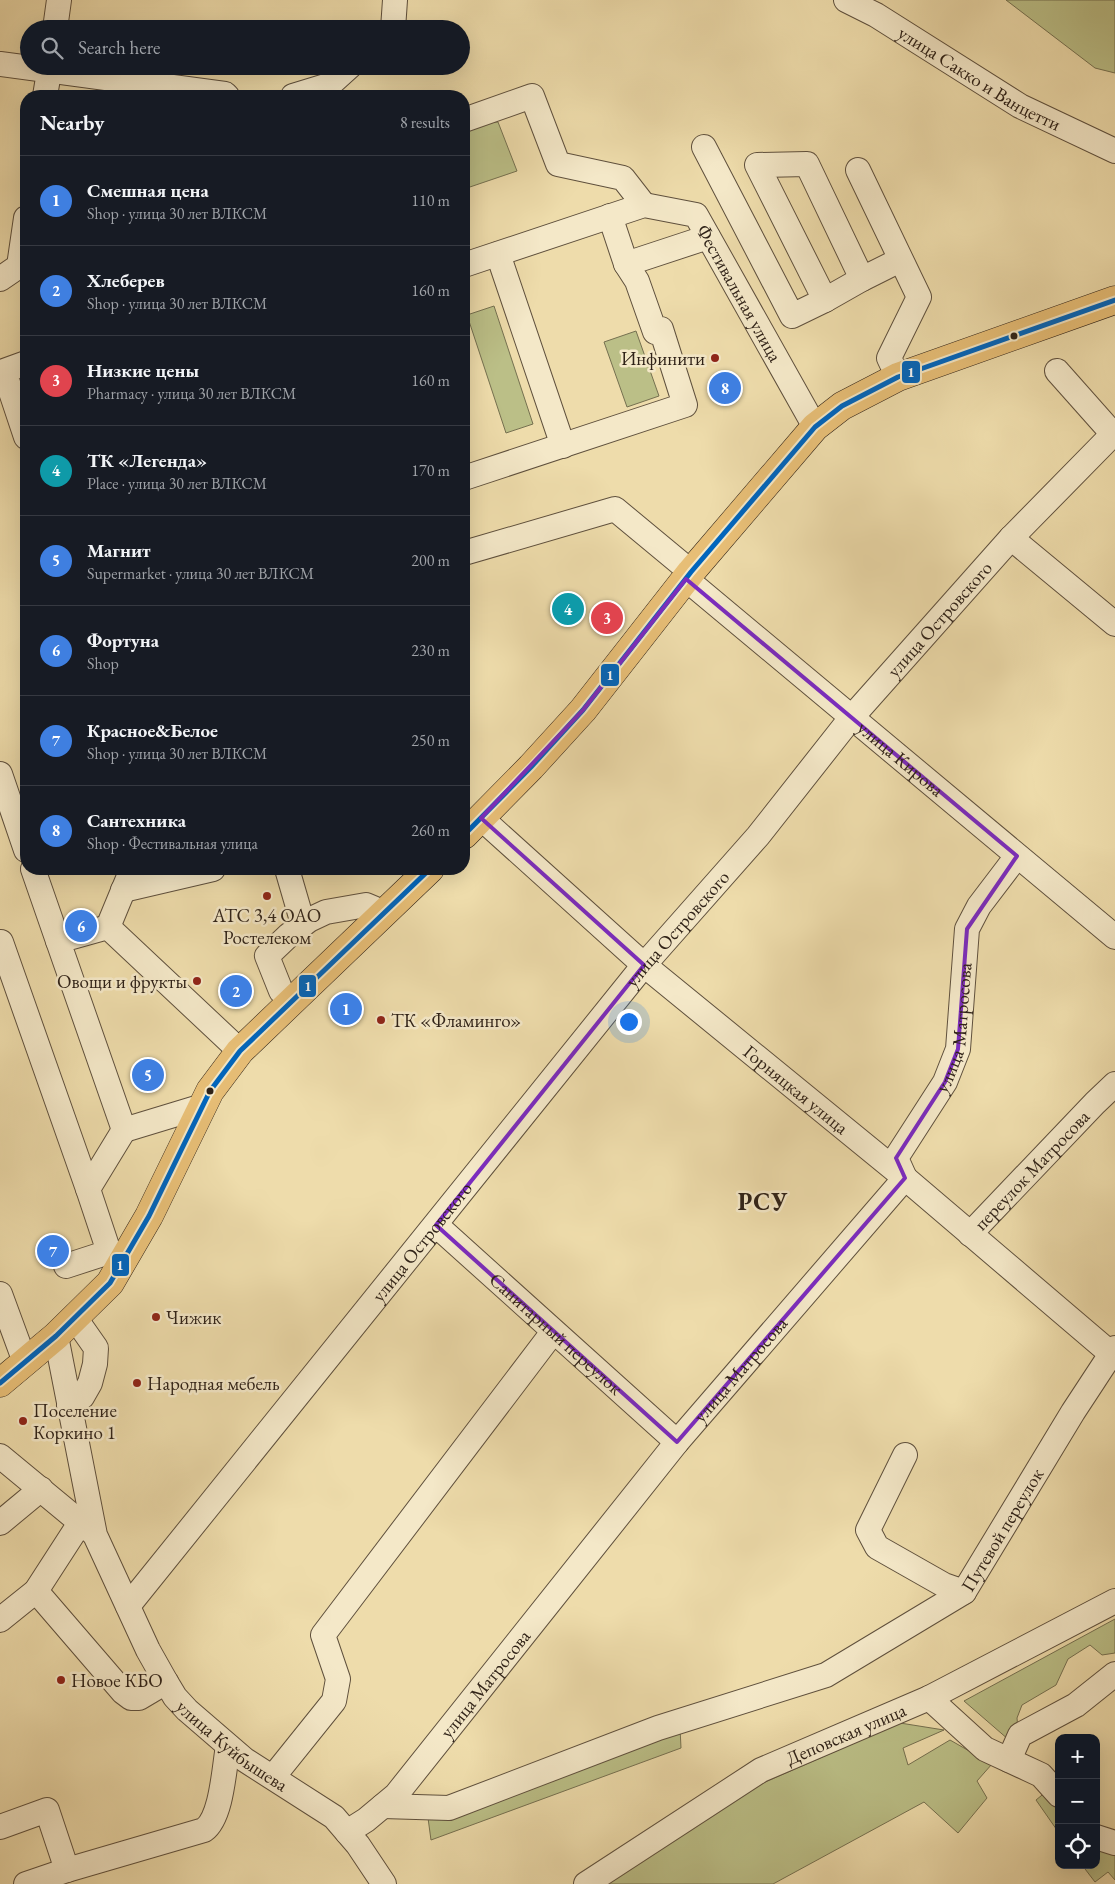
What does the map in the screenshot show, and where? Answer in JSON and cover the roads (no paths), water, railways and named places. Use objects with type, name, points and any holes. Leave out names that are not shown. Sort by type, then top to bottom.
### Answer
[{"type":"main road","points":[[472,826],[583,710],[688,576],[815,427],[842,406],[898,377],[1115,300]]},
{"type":"main road","points":[[0,1383],[65,1327],[110,1283],[132,1249],[215,1084],[240,1051],[424,875]]},
{"type":"street","points":[[56,20],[59,0]]},
{"type":"street","points":[[393,20],[395,0]]},
{"type":"street","name":"улица Сакко и Ванцетти","points":[[846,0],[876,15],[1020,106],[1115,151]]},
{"type":"street","points":[[0,64],[20,66]]},
{"type":"street","points":[[46,90],[49,75]]},
{"type":"street","points":[[97,75],[198,90]]},
{"type":"street","points":[[313,90],[329,85],[340,75]]},
{"type":"street","points":[[470,118],[532,96],[558,164],[623,178],[644,205]]},
{"type":"street","points":[[704,147],[792,316],[900,260]]},
{"type":"street","points":[[825,300],[757,165],[807,164],[862,279]]},
{"type":"street","points":[[858,170],[919,298],[889,358],[898,377]]},
{"type":"street","name":"Фестивальная улица","points":[[470,263],[644,205],[696,215],[815,427]]},
{"type":"street","points":[[470,474],[563,446],[686,405],[661,329],[655,332],[637,281],[626,264],[610,216]]},
{"type":"street","points":[[9,272],[20,237]]},
{"type":"street","points":[[626,264],[708,237]]},
{"type":"street","points":[[498,254],[563,446]]},
{"type":"street","points":[[20,365],[4,371],[20,419]]},
{"type":"street","points":[[1057,371],[1114,433]]},
{"type":"street","name":"улица Островского","points":[[128,1606],[644,965],[758,836],[851,718],[1011,538],[1114,433]]},
{"type":"street","name":"улица Кирова","points":[[470,552],[615,509],[688,576],[851,718],[1115,937]]},
{"type":"street","points":[[1011,538],[1115,624]]},
{"type":"street","points":[[0,774],[20,832]]},
{"type":"street","name":"Горняцкая улица","points":[[472,826],[905,1178],[1114,1353]]},
{"type":"street","name":"улица Матросова","points":[[347,1832],[366,1820],[396,1795],[677,1442],[905,1178],[896,1158],[945,1082],[958,1049],[967,929],[979,906],[1017,856]]},
{"type":"street","points":[[35,875],[124,1130]]},
{"type":"street","points":[[108,927],[128,879],[161,875]]},
{"type":"street","points":[[289,875],[303,924]]},
{"type":"street","points":[[292,1002],[282,991],[267,956],[303,924],[326,912],[366,905],[385,913]]},
{"type":"street","points":[[58,941],[108,927]]},
{"type":"street","points":[[108,927],[240,1051]]},
{"type":"street","points":[[1,942],[109,1252],[66,1266]]},
{"type":"street","name":"переулок Матросова","points":[[970,1234],[1115,1084]]},
{"type":"street","points":[[88,1189],[124,1130],[203,1106]]},
{"type":"street","name":"Санитарный переулок","points":[[436,1225],[677,1442]]},
{"type":"street","points":[[0,1294],[25,1362]]},
{"type":"street","points":[[65,1327],[96,1348],[90,1383],[82,1397],[70,1405]]},
{"type":"street","name":"улица Куйбышева","points":[[65,1327],[70,1405],[88,1529],[128,1606],[148,1650],[166,1682],[175,1697],[187,1710],[245,1760],[334,1817],[381,1879]]},
{"type":"street","points":[[273,1777],[334,1701],[338,1679],[323,1635],[553,1332]]},
{"type":"street","name":"Путевой переулок","points":[[905,1455],[868,1530],[877,1547],[944,1585],[964,1592],[1073,1412],[1114,1353]]},
{"type":"street","name":"улица Куйбышева","points":[[0,1456],[88,1529]]},
{"type":"street","points":[[0,1523],[41,1489]]},
{"type":"street","points":[[0,1620],[36,1591],[88,1529]]},
{"type":"street","points":[[36,1591],[123,1692],[131,1698],[139,1698],[166,1682]]},
{"type":"street","points":[[383,1806],[449,1808],[658,1728],[826,1675],[964,1592]]},
{"type":"street","name":"Деповская улица","points":[[586,1884],[761,1770],[929,1698],[1115,1601]]},
{"type":"street","points":[[1009,1760],[1020,1736],[1076,1705],[1115,1674]]},
{"type":"street","points":[[929,1698],[985,1750],[1042,1775],[1055,1790]]},
{"type":"street","points":[[26,1884],[209,1827],[217,1809],[228,1746]]},
{"type":"street","points":[[0,1827],[47,1810],[67,1870]]},
{"type":"street","points":[[1100,1838],[1115,1843]]},
{"type":"place","name":"Инфинити","points":[[715,358]]},
{"type":"place","name":"Сантехника","points":[[725,388]]},
{"type":"place","name":"ТК «Легенда»","points":[[568,609]]},
{"type":"place","name":"Низкие цены","points":[[607,618]]},
{"type":"place","name":"АТС 3,4 ОАО Ростелеком","points":[[267,896]]},
{"type":"place","name":"Фортуна","points":[[81,926]]},
{"type":"place","name":"Овощи и фрукты","points":[[197,981]]},
{"type":"place","name":"Хлеберев","points":[[236,991]]},
{"type":"place","name":"Смешная цена","points":[[346,1009]]},
{"type":"place","name":"ТК «Фламинго»","points":[[381,1020]]},
{"type":"place","name":"Магнит","points":[[148,1075]]},
{"type":"place","name":"Красное&Белое","points":[[53,1251]]},
{"type":"place","name":"Чижик","points":[[156,1317]]},
{"type":"place","name":"Народная мебель","points":[[137,1383]]},
{"type":"place","name":"Поселение Коркино 1","points":[[23,1421]]},
{"type":"place","name":"Новое КБО","points":[[61,1680]]},
{"type":"district","name":"РСУ","points":[[763,1201]]}]
